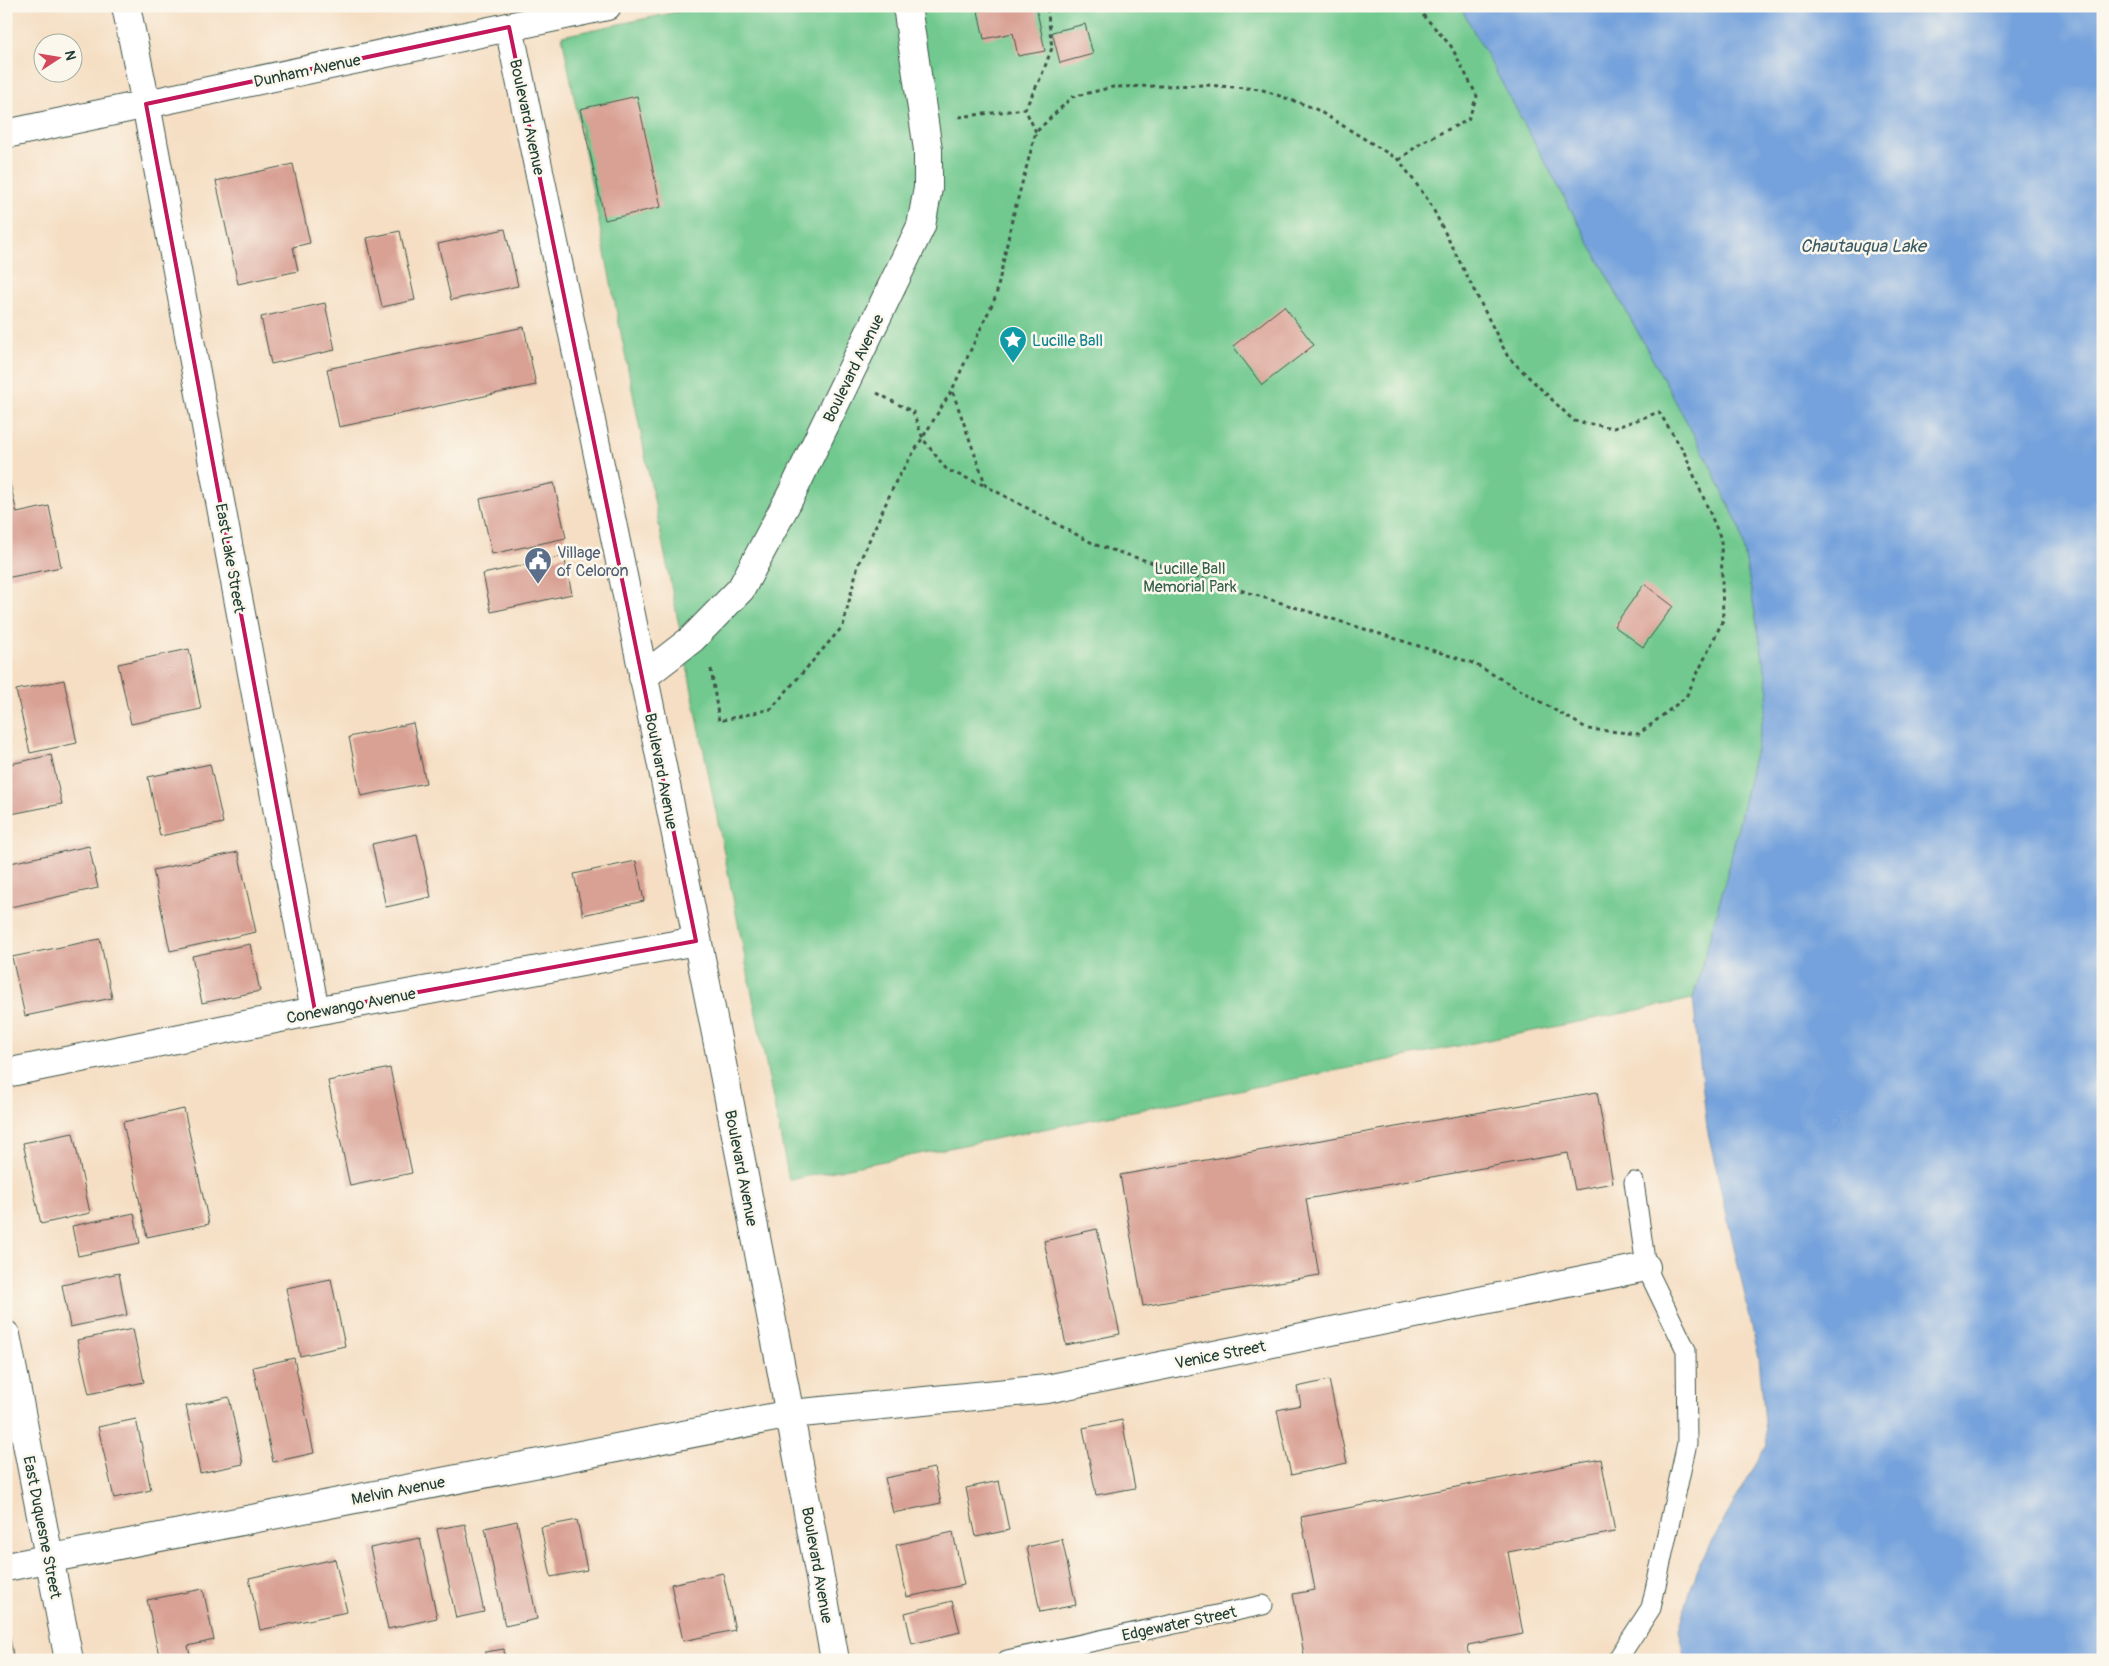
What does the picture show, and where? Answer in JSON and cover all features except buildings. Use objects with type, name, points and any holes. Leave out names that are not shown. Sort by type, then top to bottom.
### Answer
[{"type":"street","name":"East Lake Street","points":[[126,6],[146,104],[314,1012]]},
{"type":"street","name":"Dunham Avenue","points":[[6,134],[607,6]]},
{"type":"street","name":"Boulevard Avenue","points":[[644,676],[692,639],[740,589],[792,493],[921,226],[928,188],[928,150],[906,6]]},
{"type":"street","name":"Boulevard Avenue","points":[[509,27],[644,676],[791,1414],[835,1660]]},
{"type":"street","name":"Conewango Avenue","points":[[6,1073],[314,1012],[696,941]]},
{"type":"street","name":"Venice Street","points":[[791,1414],[1047,1389],[1646,1267]]},
{"type":"street","name":"East Duquesne Street","points":[[6,1335],[69,1660]]},
{"type":"street","name":"Melvin Avenue","points":[[6,1567],[791,1414]]},
{"type":"lane","points":[[1617,1660],[1651,1608],[1687,1443],[1686,1350],[1646,1267],[1634,1182]]},
{"type":"lane","name":"Edgewater Street","points":[[1008,1660],[1263,1605]]},
{"type":"path","points":[[1025,109],[1041,77],[1052,48],[1047,6]]},
{"type":"path","points":[[1399,160],[1422,142],[1468,120],[1477,96],[1451,46],[1415,6]]},
{"type":"path","points":[[705,626],[719,721],[771,709],[843,626],[858,565],[896,481],[923,439],[952,390],[996,296],[1012,220],[1036,132],[1072,97],[1113,87],[1206,85],[1260,89],[1314,108],[1399,160],[1430,203],[1508,357],[1574,421],[1614,428],[1659,412],[1684,452],[1722,539],[1723,620],[1686,698],[1639,734],[1588,729],[1473,662],[1096,544],[986,486],[947,470],[923,439],[913,412],[847,379]]},
{"type":"path","points":[[924,123],[972,114],[1025,109]]},
{"type":"path","points":[[1025,109],[1036,132]]},
{"type":"path","points":[[952,390],[986,486]]},
{"type":"highlighted area","points":[[509,27],[696,941],[315,1011],[146,104]]},
{"type":"green space","name":"Lucille Ball Memorial Park","points":[[705,6],[1460,6],[1707,459],[1740,528],[1769,692],[1728,871],[1693,999],[789,1180],[562,36]]},
{"type":"water","name":"Chautauqua Lake","points":[[1460,6],[2103,6],[2103,1660],[1686,1660],[1679,1630],[1696,1570],[1767,1444],[1759,1358],[1707,1128],[1693,999],[1728,871],[1769,692],[1740,528],[1707,459]]},
{"type":"place","name":"Lucille Ball","points":[[1013,364]]},
{"type":"place","name":"Village of Celoron","points":[[538,585]]}]
